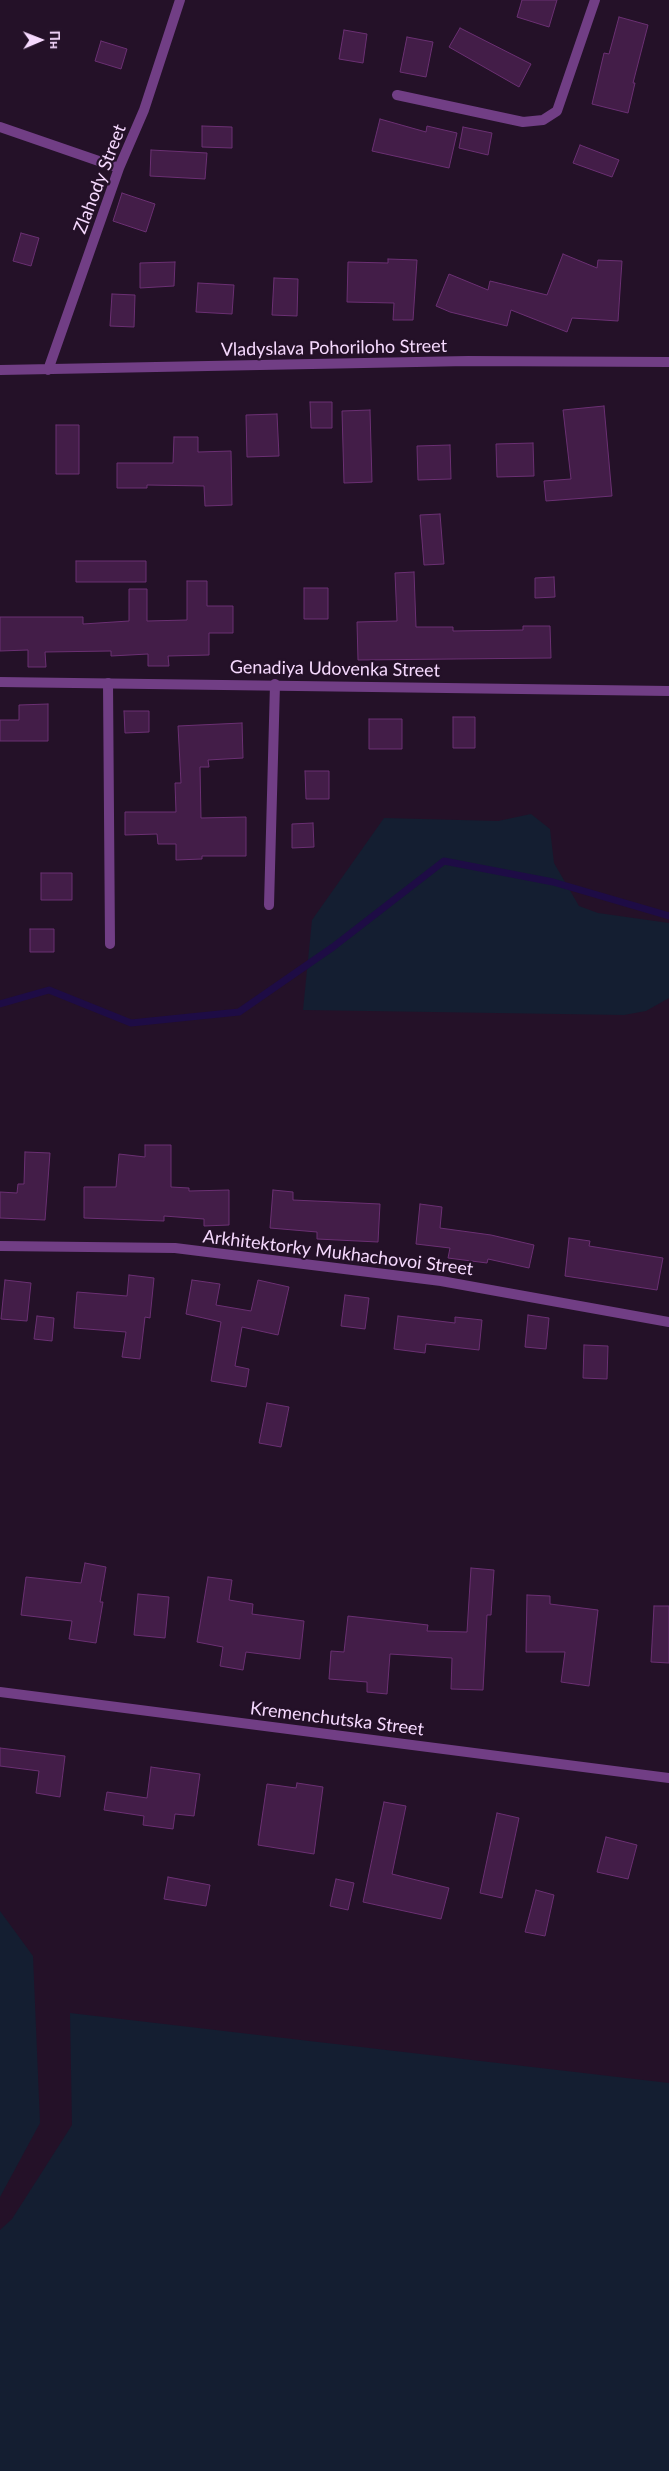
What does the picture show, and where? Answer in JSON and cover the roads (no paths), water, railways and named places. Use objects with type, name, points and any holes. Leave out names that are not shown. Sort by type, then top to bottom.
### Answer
[{"type":"street","name":"Zlahody Street","points":[[48,370],[119,168],[144,110],[180,0]]},
{"type":"street","points":[[396,95],[523,122],[543,120],[557,111],[595,0]]},
{"type":"street","points":[[0,127],[119,168]]},
{"type":"street","name":"Vladyslava Pohoriloho Street","points":[[0,370],[468,361],[669,362]]},
{"type":"street","name":"Genadiya Udovenka Street","points":[[0,682],[275,684],[669,691]]},
{"type":"street","points":[[108,683],[110,944]]},
{"type":"street","points":[[269,905],[275,684]]},
{"type":"street","name":"Arkhitektorky Mukhachovoi Street","points":[[0,1246],[175,1248],[442,1281],[669,1322]]},
{"type":"street","name":"Kremenchutska Street","points":[[0,1692],[669,1778]]},
{"type":"waterway","points":[[0,1004],[49,990],[131,1023],[239,1012],[333,947],[444,861],[553,882],[669,916]]}]
